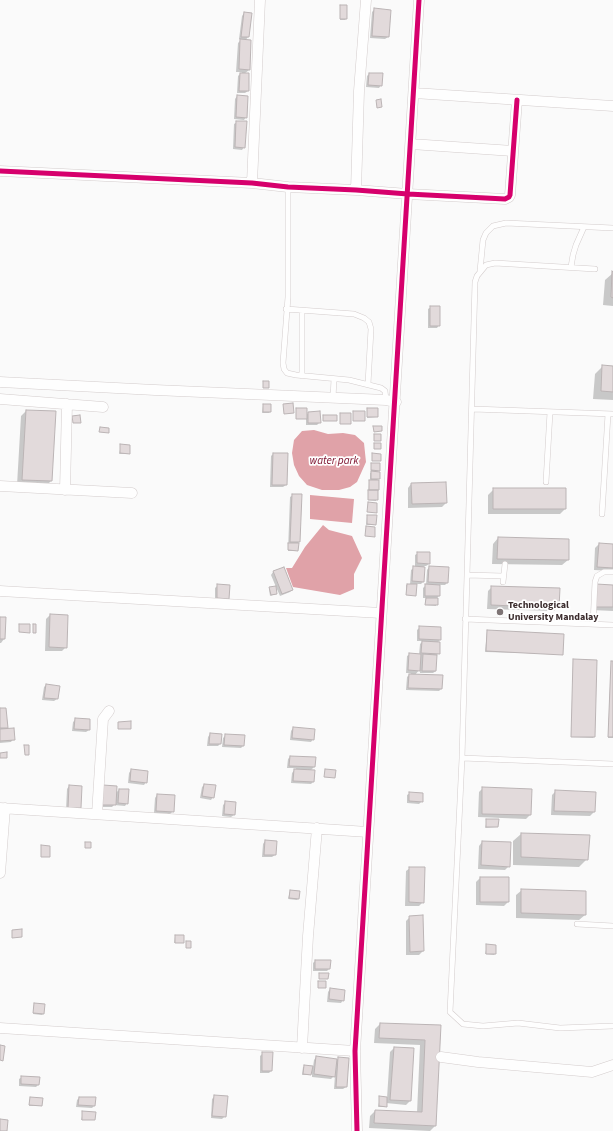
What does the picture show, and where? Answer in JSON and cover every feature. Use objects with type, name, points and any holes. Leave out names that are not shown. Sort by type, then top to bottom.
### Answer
[{"type":"street","points":[[252,183],[260,0]]},
{"type":"street","points":[[356,190],[359,91],[366,0]]},
{"type":"street","points":[[357,1131],[355,1052],[381,613],[391,401],[408,194],[419,0]]},
{"type":"street","points":[[414,93],[613,106]]},
{"type":"street","points":[[0,171],[252,183],[288,187],[505,199],[510,195],[517,100]]},
{"type":"street","points":[[411,144],[513,151]]},
{"type":"street","points":[[0,382],[391,401]]},
{"type":"street","points":[[0,399],[103,407]]},
{"type":"street","points":[[65,490],[67,404]]},
{"type":"street","points":[[0,486],[132,493]]},
{"type":"street","points":[[0,591],[381,613]]},
{"type":"street","points":[[97,814],[103,720],[109,712]]},
{"type":"street","points":[[0,873],[2,808],[368,832]]},
{"type":"street","points":[[302,1048],[308,936],[317,828]]},
{"type":"street","points":[[0,1028],[355,1052]]},
{"type":"street","points":[[441,1056],[478,1062],[592,1072],[613,1065]]},
{"type":"lane","points":[[288,187],[288,297],[286,309],[284,369],[287,373],[302,376],[349,380],[368,384],[381,388],[385,391],[391,401]]},
{"type":"lane","points":[[480,271],[482,240],[493,226],[506,223],[613,228]]},
{"type":"lane","points":[[571,267],[572,255],[584,227]]},
{"type":"lane","points":[[595,269],[495,263],[486,265],[476,276],[462,758],[450,1012],[463,1024],[484,1026],[518,1023],[560,1028],[613,1026]]},
{"type":"lane","points":[[286,309],[354,314],[364,318],[368,322],[370,328],[368,384]]},
{"type":"lane","points":[[302,311],[302,376]]},
{"type":"lane","points":[[333,398],[334,379]]},
{"type":"lane","points":[[473,408],[610,414],[602,514]]},
{"type":"lane","points":[[546,482],[550,412]]},
{"type":"lane","points":[[504,582],[503,576],[505,564]]},
{"type":"lane","points":[[593,624],[595,582],[597,576],[604,572],[613,572]]},
{"type":"lane","points":[[467,575],[503,576]]},
{"type":"lane","points":[[466,619],[613,625]]},
{"type":"lane","points":[[462,758],[613,764]]},
{"type":"lane","points":[[577,924],[613,926]]},
{"type":"water","name":"water park","points":[[314,430],[328,434],[343,433],[355,435],[364,443],[366,462],[357,482],[350,487],[339,490],[322,490],[307,485],[299,476],[294,465],[292,453],[294,440],[302,431]]},
{"type":"water","points":[[310,495],[354,499],[352,523],[310,519]]},
{"type":"water","points":[[323,525],[329,530],[352,536],[362,558],[354,574],[354,589],[340,595],[293,587],[286,568],[292,568],[305,547]]},
{"type":"building","points":[[340,5],[347,5],[347,19],[340,19]]},
{"type":"building","points":[[374,8],[391,10],[389,37],[372,36]]},
{"type":"building","points":[[244,12],[252,13],[249,37],[241,37]]},
{"type":"building","points":[[240,39],[251,40],[250,70],[239,69]]},
{"type":"building","points":[[240,73],[249,73],[249,91],[239,91]]},
{"type":"building","points":[[369,73],[383,73],[382,86],[368,85]]},
{"type":"building","points":[[237,95],[248,96],[247,118],[236,117]]},
{"type":"building","points":[[381,99],[382,107],[377,108],[376,100]]},
{"type":"building","points":[[236,121],[247,121],[245,148],[235,147]]},
{"type":"building","points":[[612,271],[613,272],[613,298],[611,297]]},
{"type":"building","points":[[430,306],[440,306],[440,326],[430,326]]},
{"type":"building","points":[[602,365],[613,366],[613,392],[601,391]]},
{"type":"building","points":[[263,381],[269,381],[269,388],[263,388]]},
{"type":"building","points":[[293,403],[294,413],[284,414],[283,404]]},
{"type":"building","points":[[263,404],[271,404],[271,412],[263,412]]},
{"type":"building","points":[[296,408],[307,408],[307,419],[296,419]]},
{"type":"building","points":[[367,408],[378,408],[378,417],[367,417]]},
{"type":"building","points":[[26,410],[56,411],[52,481],[22,480]]},
{"type":"building","points":[[320,411],[321,423],[308,423],[308,412]]},
{"type":"building","points":[[353,411],[365,411],[365,421],[353,421]]},
{"type":"building","points":[[340,413],[351,413],[351,424],[340,424]]},
{"type":"building","points":[[80,415],[81,423],[73,423],[72,416]]},
{"type":"building","points":[[323,415],[337,415],[337,421],[323,421]]},
{"type":"building","points":[[373,426],[382,426],[382,431],[374,432]]},
{"type":"building","points":[[100,427],[109,428],[109,433],[99,432]]},
{"type":"building","points":[[374,434],[381,434],[381,441],[374,441]]},
{"type":"building","points":[[374,443],[381,443],[381,449],[374,449]]},
{"type":"building","points":[[120,444],[130,445],[130,454],[120,453]]},
{"type":"building","points":[[273,453],[288,453],[287,485],[272,485]]},
{"type":"building","points":[[372,453],[381,454],[381,461],[372,461]]},
{"type":"building","points":[[371,463],[380,463],[380,471],[371,470]]},
{"type":"building","points":[[371,471],[380,472],[380,479],[371,479]]},
{"type":"building","points":[[369,480],[379,480],[379,490],[369,490]]},
{"type":"building","points":[[446,482],[447,503],[412,504],[411,483]]},
{"type":"building","points":[[493,488],[566,488],[566,509],[493,509]]},
{"type":"building","points":[[368,490],[378,490],[378,500],[368,500]]},
{"type":"building","points":[[292,494],[302,494],[300,542],[290,542]]},
{"type":"building","points":[[368,502],[377,503],[377,513],[367,512]]},
{"type":"building","points":[[367,515],[377,515],[376,525],[367,524]]},
{"type":"building","points":[[366,526],[375,527],[375,537],[365,536]]},
{"type":"building","points":[[498,537],[569,539],[569,560],[497,559]]},
{"type":"building","points":[[288,543],[299,543],[298,551],[288,550]]},
{"type":"building","points":[[599,543],[613,544],[613,568],[597,567]]},
{"type":"building","points":[[417,552],[430,552],[430,564],[417,563]]},
{"type":"building","points":[[413,566],[425,567],[424,582],[412,581]]},
{"type":"building","points":[[429,566],[449,567],[448,583],[428,582]]},
{"type":"building","points":[[284,567],[293,590],[282,594],[273,571]]},
{"type":"building","points":[[217,584],[230,585],[229,599],[217,598]]},
{"type":"building","points":[[407,584],[417,584],[416,596],[406,595]]},
{"type":"building","points":[[425,584],[440,585],[440,596],[425,596]]},
{"type":"building","points":[[596,584],[613,585],[613,607],[595,607]]},
{"type":"building","points":[[276,586],[277,594],[271,595],[269,587]]},
{"type":"building","points":[[491,586],[560,588],[559,608],[491,605]]},
{"type":"building","points":[[426,598],[438,598],[438,605],[425,605]]},
{"type":"building","points":[[50,614],[68,615],[67,648],[49,647]]},
{"type":"building","points":[[0,617],[6,617],[5,639],[0,639]]},
{"type":"building","points":[[19,624],[30,624],[30,633],[19,632]]},
{"type":"building","points":[[33,624],[36,624],[36,633],[33,633]]},
{"type":"building","points":[[419,626],[441,627],[441,640],[419,639]]},
{"type":"building","points":[[487,630],[564,634],[563,655],[486,651]]},
{"type":"building","points":[[422,641],[440,642],[440,654],[421,653]]},
{"type":"building","points":[[409,653],[421,654],[420,671],[408,670]]},
{"type":"building","points":[[423,654],[437,655],[436,671],[422,671]]},
{"type":"building","points":[[573,659],[597,660],[595,737],[571,737]]},
{"type":"building","points":[[611,661],[613,661],[613,737],[608,737]]},
{"type":"building","points":[[409,674],[443,675],[442,689],[408,688]]},
{"type":"building","points":[[46,684],[60,686],[58,699],[44,698]]},
{"type":"building","points":[[0,708],[6,708],[8,728],[0,728]]},
{"type":"building","points":[[75,718],[90,719],[90,730],[74,729]]},
{"type":"building","points":[[131,721],[131,729],[118,729],[118,722]]},
{"type":"building","points":[[293,727],[315,729],[314,740],[292,738]]},
{"type":"building","points":[[14,728],[15,740],[0,741],[0,729]]},
{"type":"building","points":[[210,733],[222,734],[221,744],[209,744]]},
{"type":"building","points":[[225,734],[245,735],[244,746],[224,745]]},
{"type":"building","points":[[24,745],[29,745],[29,755],[25,755]]},
{"type":"building","points":[[7,752],[7,758],[0,758],[0,753]]},
{"type":"building","points":[[290,756],[316,757],[315,767],[289,766]]},
{"type":"building","points":[[131,769],[148,771],[147,783],[130,781]]},
{"type":"building","points":[[294,769],[315,770],[314,782],[293,781]]},
{"type":"building","points":[[325,769],[336,770],[335,778],[324,777]]},
{"type":"building","points":[[204,784],[216,785],[214,798],[202,796]]},
{"type":"building","points":[[69,785],[82,786],[81,808],[68,808]]},
{"type":"building","points":[[103,785],[117,786],[116,805],[102,805]]},
{"type":"building","points":[[482,787],[532,789],[531,815],[482,814]]},
{"type":"building","points":[[119,789],[129,789],[128,804],[118,803]]},
{"type":"building","points":[[555,790],[596,792],[595,812],[554,811]]},
{"type":"building","points":[[409,792],[423,793],[423,802],[409,801]]},
{"type":"building","points":[[157,794],[175,795],[174,812],[156,811]]},
{"type":"building","points":[[225,801],[236,802],[235,815],[224,814]]},
{"type":"building","points":[[486,819],[499,819],[498,827],[486,827]]},
{"type":"building","points":[[521,833],[590,835],[588,860],[521,857]]},
{"type":"building","points":[[265,840],[277,841],[276,855],[264,855]]},
{"type":"building","points":[[482,841],[511,842],[510,867],[481,865]]},
{"type":"building","points":[[85,842],[91,842],[91,848],[85,848]]},
{"type":"building","points":[[41,845],[50,846],[50,857],[41,857]]},
{"type":"building","points":[[409,867],[425,867],[424,903],[409,902]]},
{"type":"building","points":[[480,877],[509,877],[509,902],[480,902]]},
{"type":"building","points":[[521,889],[586,891],[586,915],[521,913]]},
{"type":"building","points":[[290,890],[300,891],[299,899],[289,898]]},
{"type":"building","points":[[423,915],[424,951],[410,952],[409,916]]},
{"type":"building","points":[[22,929],[22,937],[12,938],[12,930]]},
{"type":"building","points":[[175,935],[184,935],[184,943],[175,943]]},
{"type":"building","points":[[186,941],[191,941],[191,948],[186,948]]},
{"type":"building","points":[[486,944],[496,945],[496,954],[486,954]]},
{"type":"building","points":[[315,960],[331,960],[330,969],[315,969]]},
{"type":"building","points":[[319,973],[329,973],[328,979],[319,979]]},
{"type":"building","points":[[318,981],[326,981],[326,988],[318,988]]},
{"type":"building","points":[[330,988],[345,990],[344,1001],[329,999]]},
{"type":"building","points":[[34,1003],[45,1004],[44,1014],[33,1013]]},
{"type":"building","points":[[380,1023],[441,1025],[436,1126],[374,1123],[375,1110],[422,1112],[425,1040],[379,1038]]},
{"type":"building","points":[[0,1045],[5,1046],[3,1061],[0,1060]]},
{"type":"building","points":[[394,1047],[414,1048],[411,1101],[390,1100]]},
{"type":"building","points":[[262,1052],[273,1052],[272,1071],[262,1071]]},
{"type":"building","points":[[316,1056],[337,1059],[335,1077],[314,1074]]},
{"type":"building","points":[[338,1057],[349,1058],[347,1087],[336,1087]]},
{"type":"building","points":[[304,1065],[313,1066],[311,1075],[303,1074]]},
{"type":"building","points":[[21,1076],[40,1077],[39,1085],[21,1084]]},
{"type":"building","points":[[214,1095],[228,1096],[226,1117],[212,1116]]},
{"type":"building","points":[[379,1096],[387,1097],[387,1107],[379,1106]]},
{"type":"building","points":[[30,1097],[43,1098],[42,1106],[29,1105]]},
{"type":"building","points":[[79,1097],[96,1097],[95,1106],[78,1105]]},
{"type":"building","points":[[82,1111],[96,1112],[95,1120],[82,1120]]},
{"type":"building","points":[[0,1119],[8,1120],[7,1131],[0,1131]]},
{"type":"cycle path","points":[[357,1131],[355,1051],[419,0]]},
{"type":"cycle path","points":[[0,171],[252,183],[288,187],[505,199],[510,195],[517,100]]},
{"type":"place","name":"Technological University Mandalay","points":[[500,612]]}]
